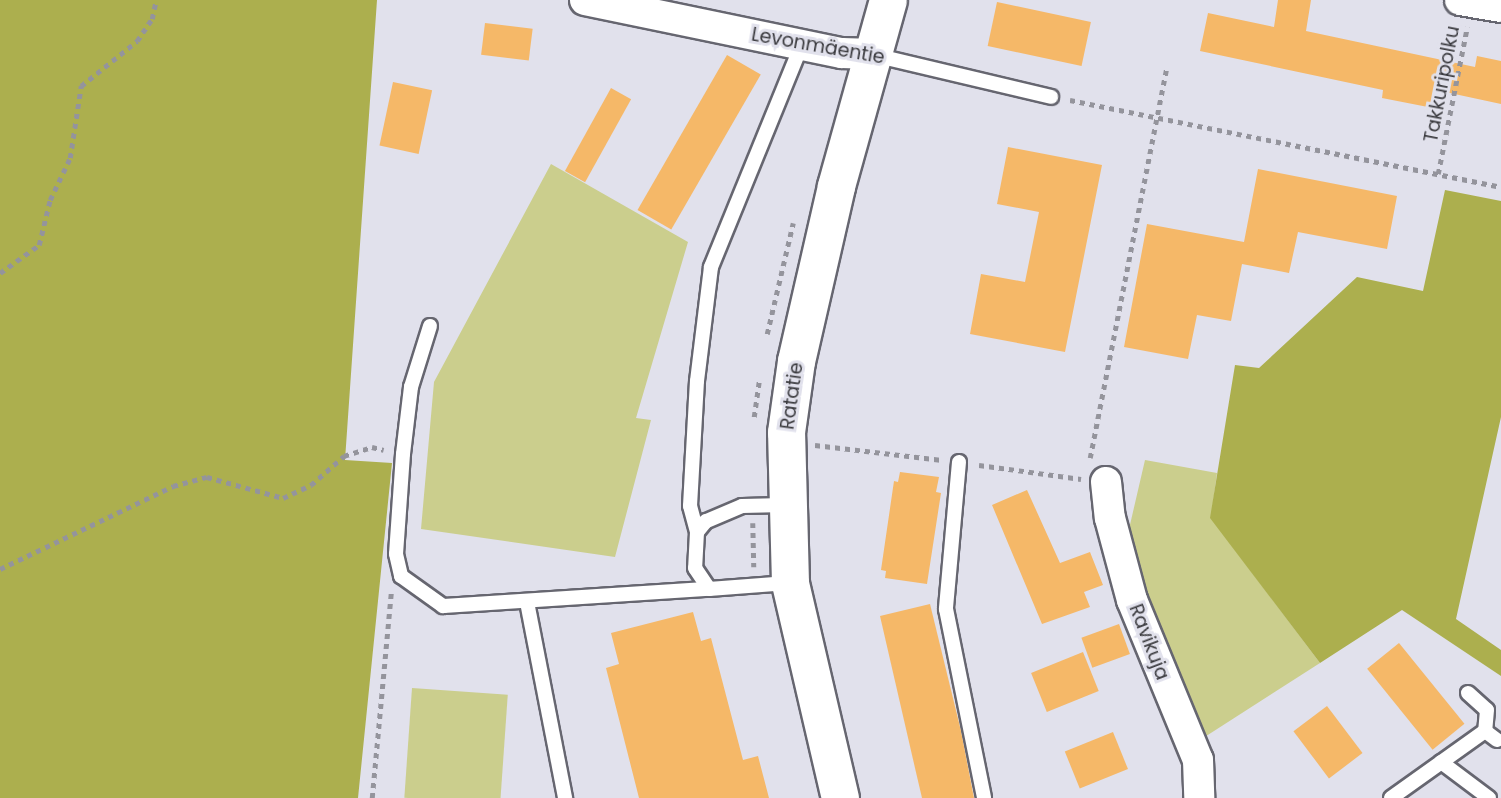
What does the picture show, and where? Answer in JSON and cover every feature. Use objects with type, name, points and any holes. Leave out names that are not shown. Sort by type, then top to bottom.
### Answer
[{"type":"street","name":"Levonmäentie","points":[[585,0],[802,44],[873,54]]},
{"type":"street","name":"Ratatie","points":[[840,798],[790,583],[784,505],[786,432],[796,362],[836,186],[888,0]]},
{"type":"street","points":[[1466,1],[1501,7]]},
{"type":"street","name":"Ravikuja","points":[[1098,470],[1132,600],[1198,760],[1199,798]]},
{"type":"lane","points":[[709,589],[695,568],[697,532],[691,492],[697,381],[711,267],[802,44]]},
{"type":"lane","name":"Levonmäentie","points":[[873,54],[1051,97]]},
{"type":"lane","points":[[430,326],[411,387],[396,554],[401,576],[443,606],[790,583]]},
{"type":"lane","points":[[960,462],[946,609],[984,798]]},
{"type":"lane","points":[[697,532],[706,521],[742,506],[784,505]]},
{"type":"lane","points":[[527,601],[565,798]]},
{"type":"lane","points":[[1391,798],[1485,731],[1487,710],[1468,693]]},
{"type":"lane","points":[[1485,731],[1497,740]]},
{"type":"lane","points":[[1441,762],[1489,798]]},
{"type":"path","points":[[0,272],[38,246],[50,200],[70,158],[81,86],[137,41],[152,19],[156,0]]},
{"type":"path","name":"Takkuripolku","points":[[1438,174],[1466,1]]},
{"type":"path","points":[[1098,470],[1156,115],[1167,65]]},
{"type":"path","points":[[1051,97],[1156,115],[1501,187]]},
{"type":"path","points":[[0,569],[173,485],[207,477],[283,498],[311,485],[344,456],[372,447],[403,454]]},
{"type":"path","points":[[753,523],[754,569]]},
{"type":"path","points":[[372,798],[396,554]]},
{"type":"green space","points":[[551,164],[688,242],[636,418],[651,420],[615,557],[421,529],[434,382]]},
{"type":"green space","points":[[1145,460],[1217,473],[1211,518],[1320,663],[1200,740],[1126,542]]},
{"type":"green space","points":[[412,688],[508,695],[501,798],[404,798]]},
{"type":"shaded area","points":[[0,0],[377,0],[345,460],[392,463],[358,798],[0,798]]},
{"type":"shaded area","points":[[1445,190],[1501,201],[1501,417],[1456,619],[1501,650],[1501,676],[1402,610],[1320,663],[1210,518],[1235,365],[1259,368],[1357,277],[1423,291]]},
{"type":"building","points":[[1278,0],[1311,0],[1306,31],[1475,67],[1477,56],[1501,61],[1501,104],[1436,90],[1433,108],[1382,98],[1383,90],[1200,51],[1208,13],[1274,27]]},
{"type":"building","points":[[997,2],[1091,22],[1082,66],[988,46]]},
{"type":"building","points":[[485,23],[533,29],[529,61],[481,55]]},
{"type":"building","points":[[727,55],[761,74],[671,230],[638,210]]},
{"type":"building","points":[[393,82],[432,90],[419,154],[379,146]]},
{"type":"building","points":[[611,88],[631,99],[585,182],[565,171]]},
{"type":"building","points":[[1008,147],[1102,165],[1065,352],[970,334],[981,274],[1025,282],[1039,212],[997,204]]},
{"type":"building","points":[[1258,169],[1397,196],[1387,249],[1298,232],[1289,273],[1242,264],[1231,321],[1197,315],[1188,359],[1124,347],[1147,224],[1244,242]]},
{"type":"building","points":[[900,472],[939,477],[936,492],[941,493],[927,584],[885,578],[886,571],[881,570],[894,481],[898,482]]},
{"type":"building","points":[[1027,490],[1060,563],[1090,552],[1103,585],[1084,592],[1090,607],[1042,624],[992,505]]},
{"type":"building","points":[[930,604],[961,731],[974,798],[922,798],[880,616]]},
{"type":"building","points":[[693,612],[701,641],[711,638],[743,760],[758,756],[769,798],[639,798],[606,668],[619,664],[611,633]]},
{"type":"building","points":[[1119,624],[1130,654],[1092,668],[1081,638]]},
{"type":"building","points":[[1399,643],[1464,724],[1433,750],[1367,669]]},
{"type":"building","points":[[1083,652],[1099,691],[1047,712],[1031,673]]},
{"type":"building","points":[[1327,706],[1363,753],[1329,778],[1293,731]]},
{"type":"building","points":[[1113,732],[1128,769],[1080,789],[1065,751]]}]
